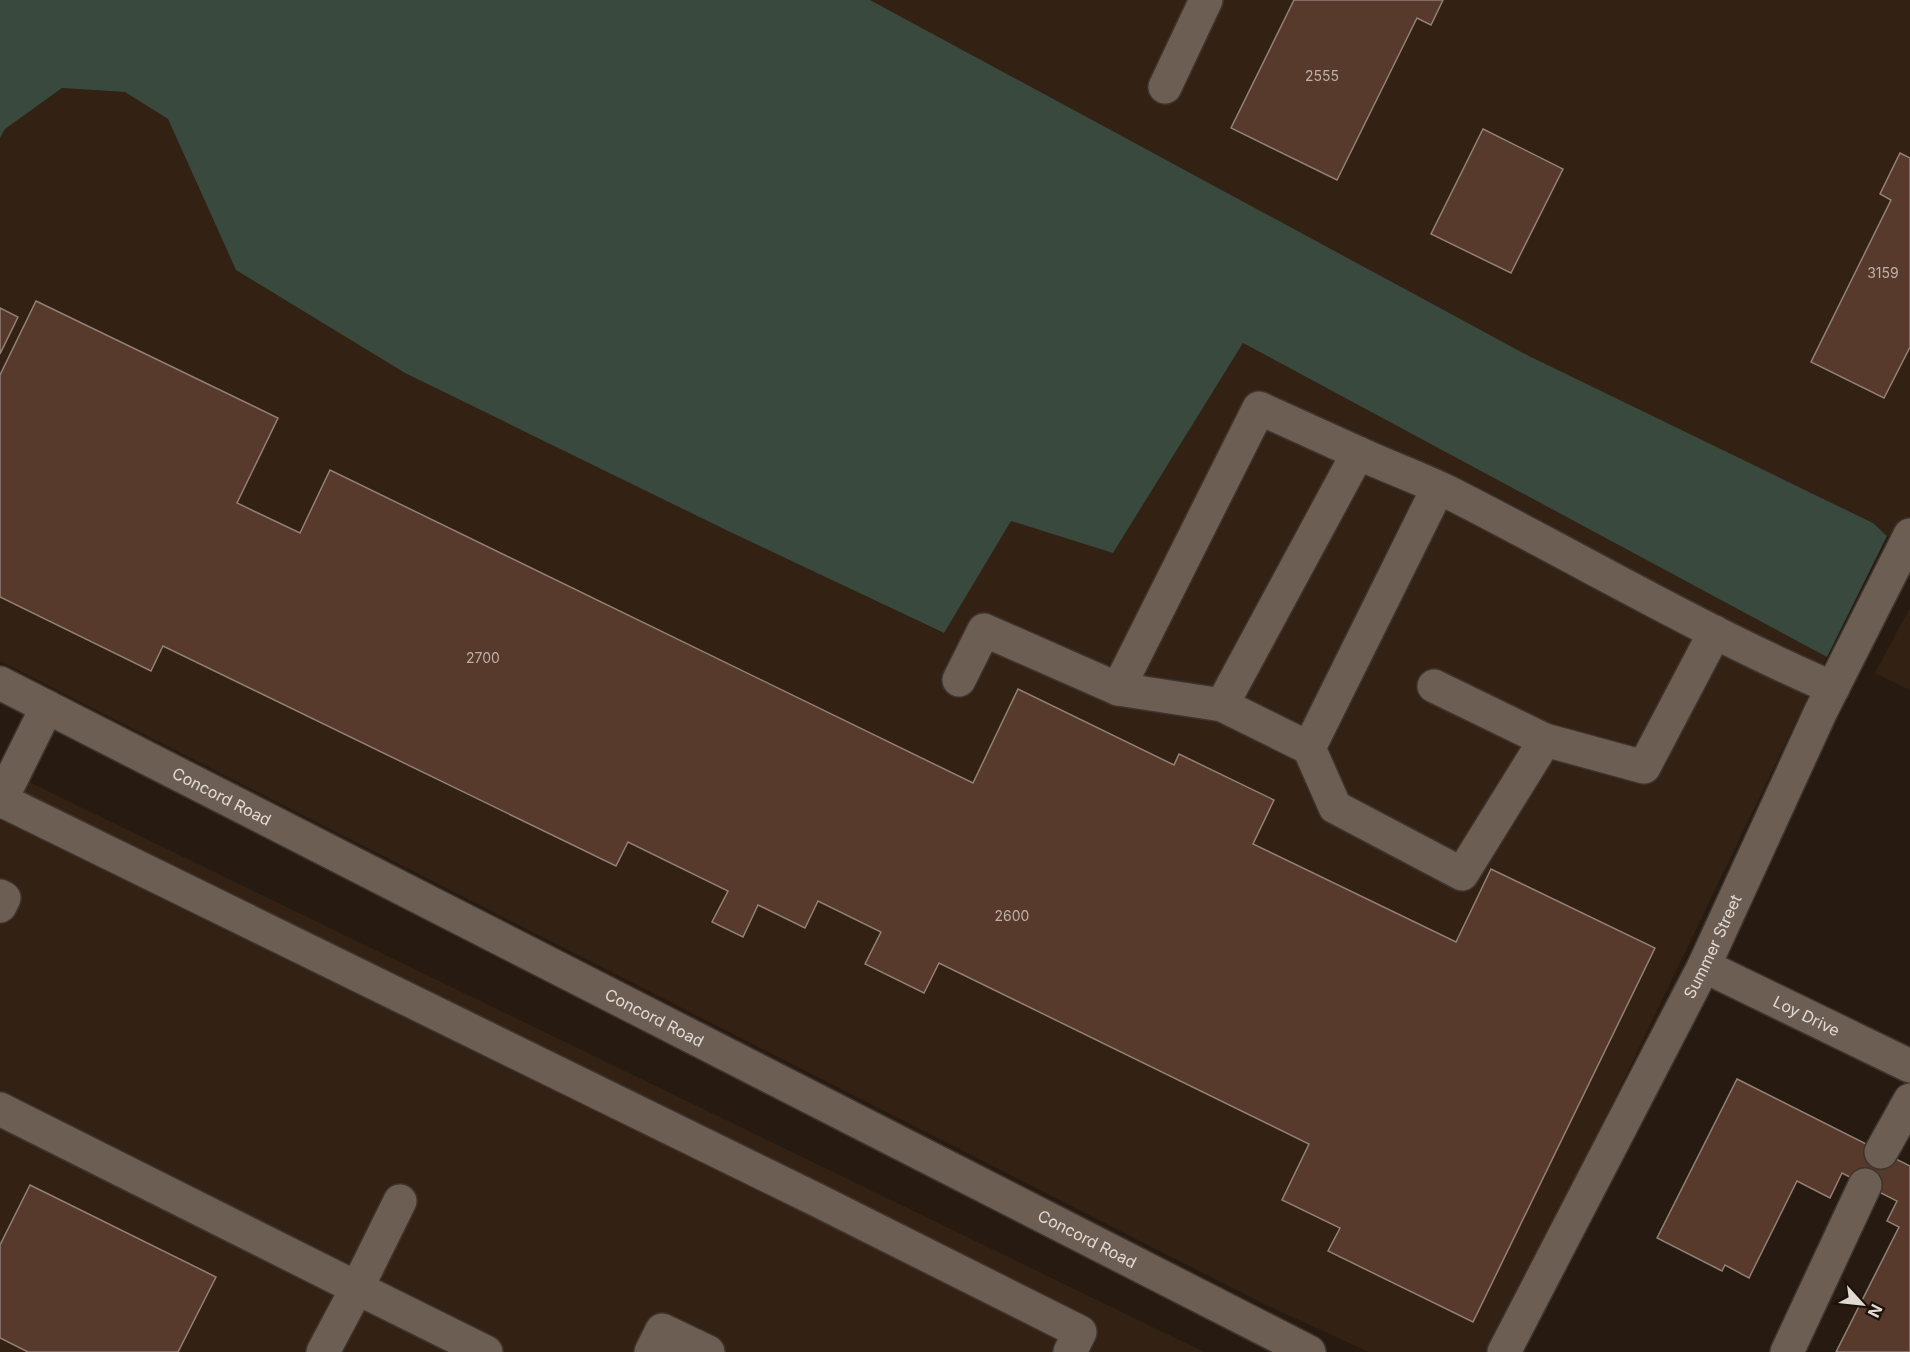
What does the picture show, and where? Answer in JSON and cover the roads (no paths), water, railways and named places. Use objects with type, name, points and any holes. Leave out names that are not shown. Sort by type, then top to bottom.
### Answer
[{"type":"street","points":[[1165,87],[1206,0]]},
{"type":"street","points":[[1118,689],[1259,408],[1438,488],[1762,657],[1833,688]]},
{"type":"street","points":[[1222,705],[1358,453]]},
{"type":"street","points":[[1309,748],[1438,488]]},
{"type":"street","name":"Summer Street","points":[[1504,1352],[1704,966],[1833,688],[1910,535]]},
{"type":"street","points":[[959,680],[984,630],[1118,689],[1222,705],[1309,748],[1335,807],[1462,874],[1545,740]]},
{"type":"street","points":[[1434,686],[1545,740],[1644,767],[1715,632]]},
{"type":"street","name":"Concord Road","points":[[0,683],[1309,1352]]},
{"type":"street","points":[[47,707],[1,801],[817,1200],[1080,1332],[1070,1352]]},
{"type":"street","points":[[0,896],[4,898],[0,906]]},
{"type":"street","name":"Loy Drive","points":[[1704,966],[1910,1066]]},
{"type":"street","points":[[1881,1152],[1910,1100]]},
{"type":"street","points":[[0,1108],[486,1352]]},
{"type":"street","points":[[1787,1352],[1864,1185]]},
{"type":"street","points":[[323,1352],[400,1201]]},
{"type":"street","points":[[651,1352],[662,1330],[708,1352]]}]
